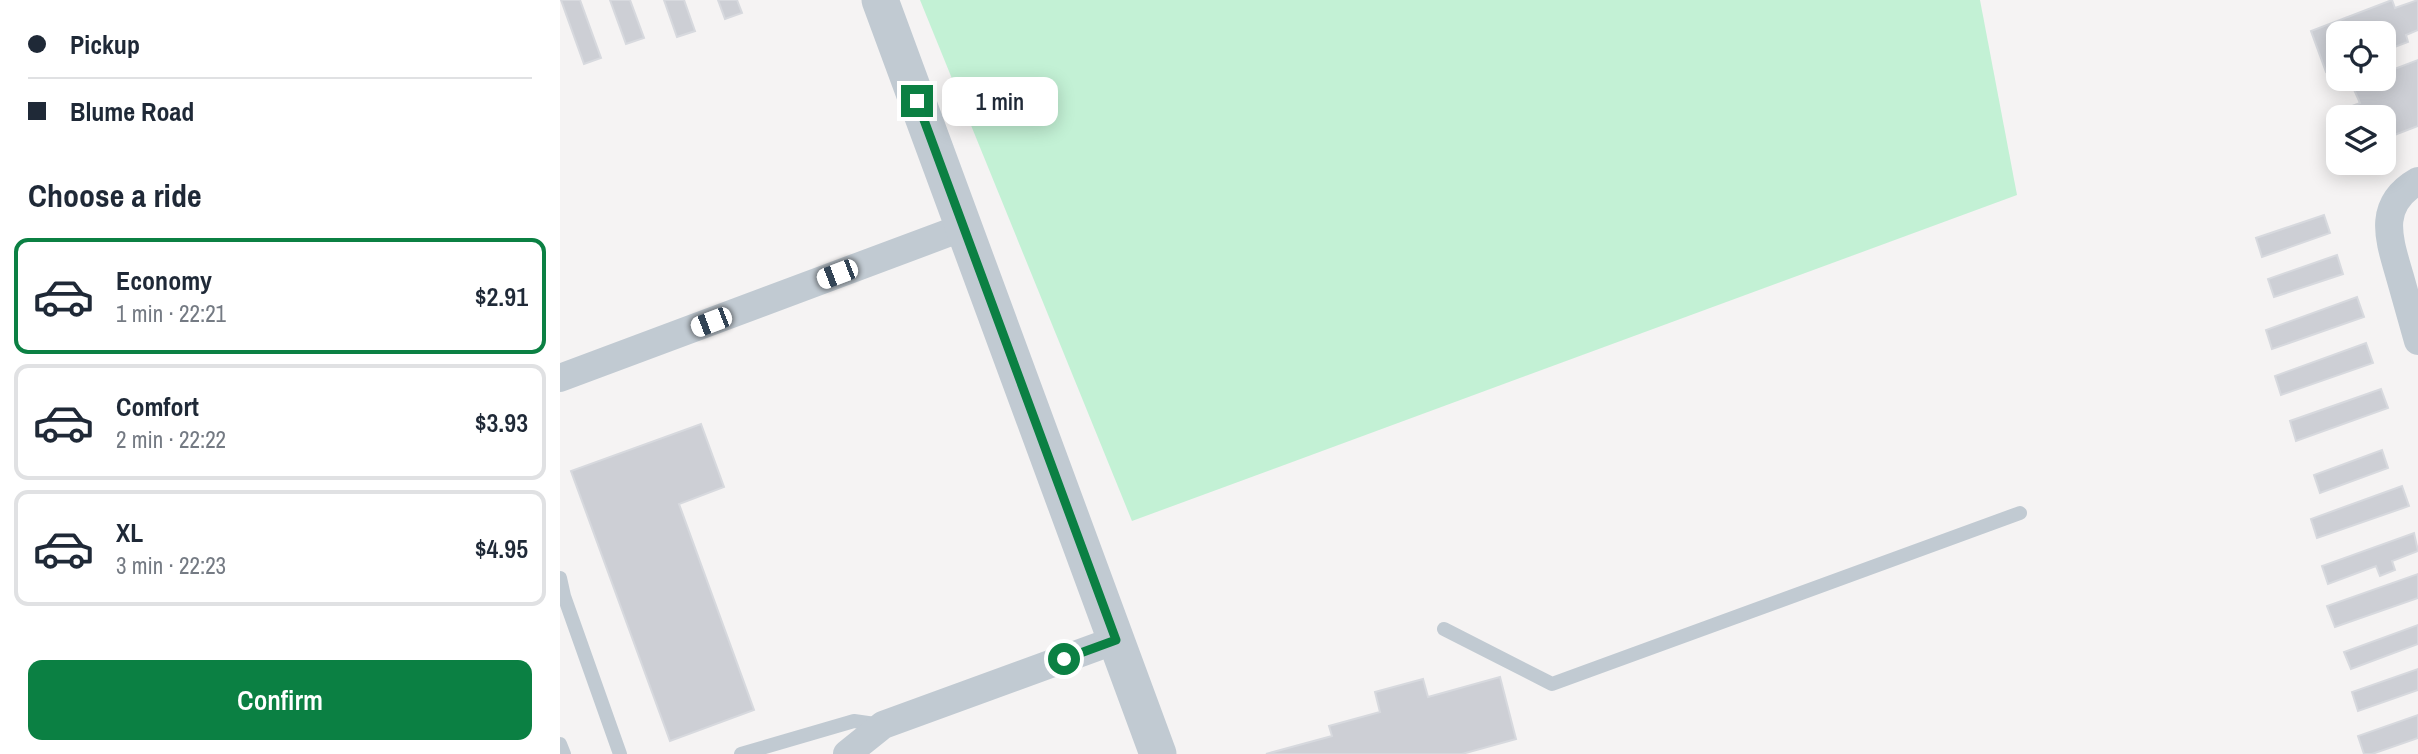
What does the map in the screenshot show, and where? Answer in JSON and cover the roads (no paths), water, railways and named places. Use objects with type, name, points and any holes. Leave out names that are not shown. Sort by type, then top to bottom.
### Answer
[{"type":"street","points":[[880,0],[1158,754]]},
{"type":"street","points":[[2418,181],[2403,190],[2397,200],[2391,211],[2388,233],[2418,341]]},
{"type":"street","points":[[560,378],[964,227]]},
{"type":"street","points":[[847,754],[883,725],[1116,640]]},
{"type":"lane","points":[[1444,629],[1552,684],[2020,513]]},
{"type":"lane","points":[[560,578],[620,754]]},
{"type":"lane","points":[[741,754],[854,722],[883,725]]},
{"type":"lane","points":[[560,744],[564,754]]}]
